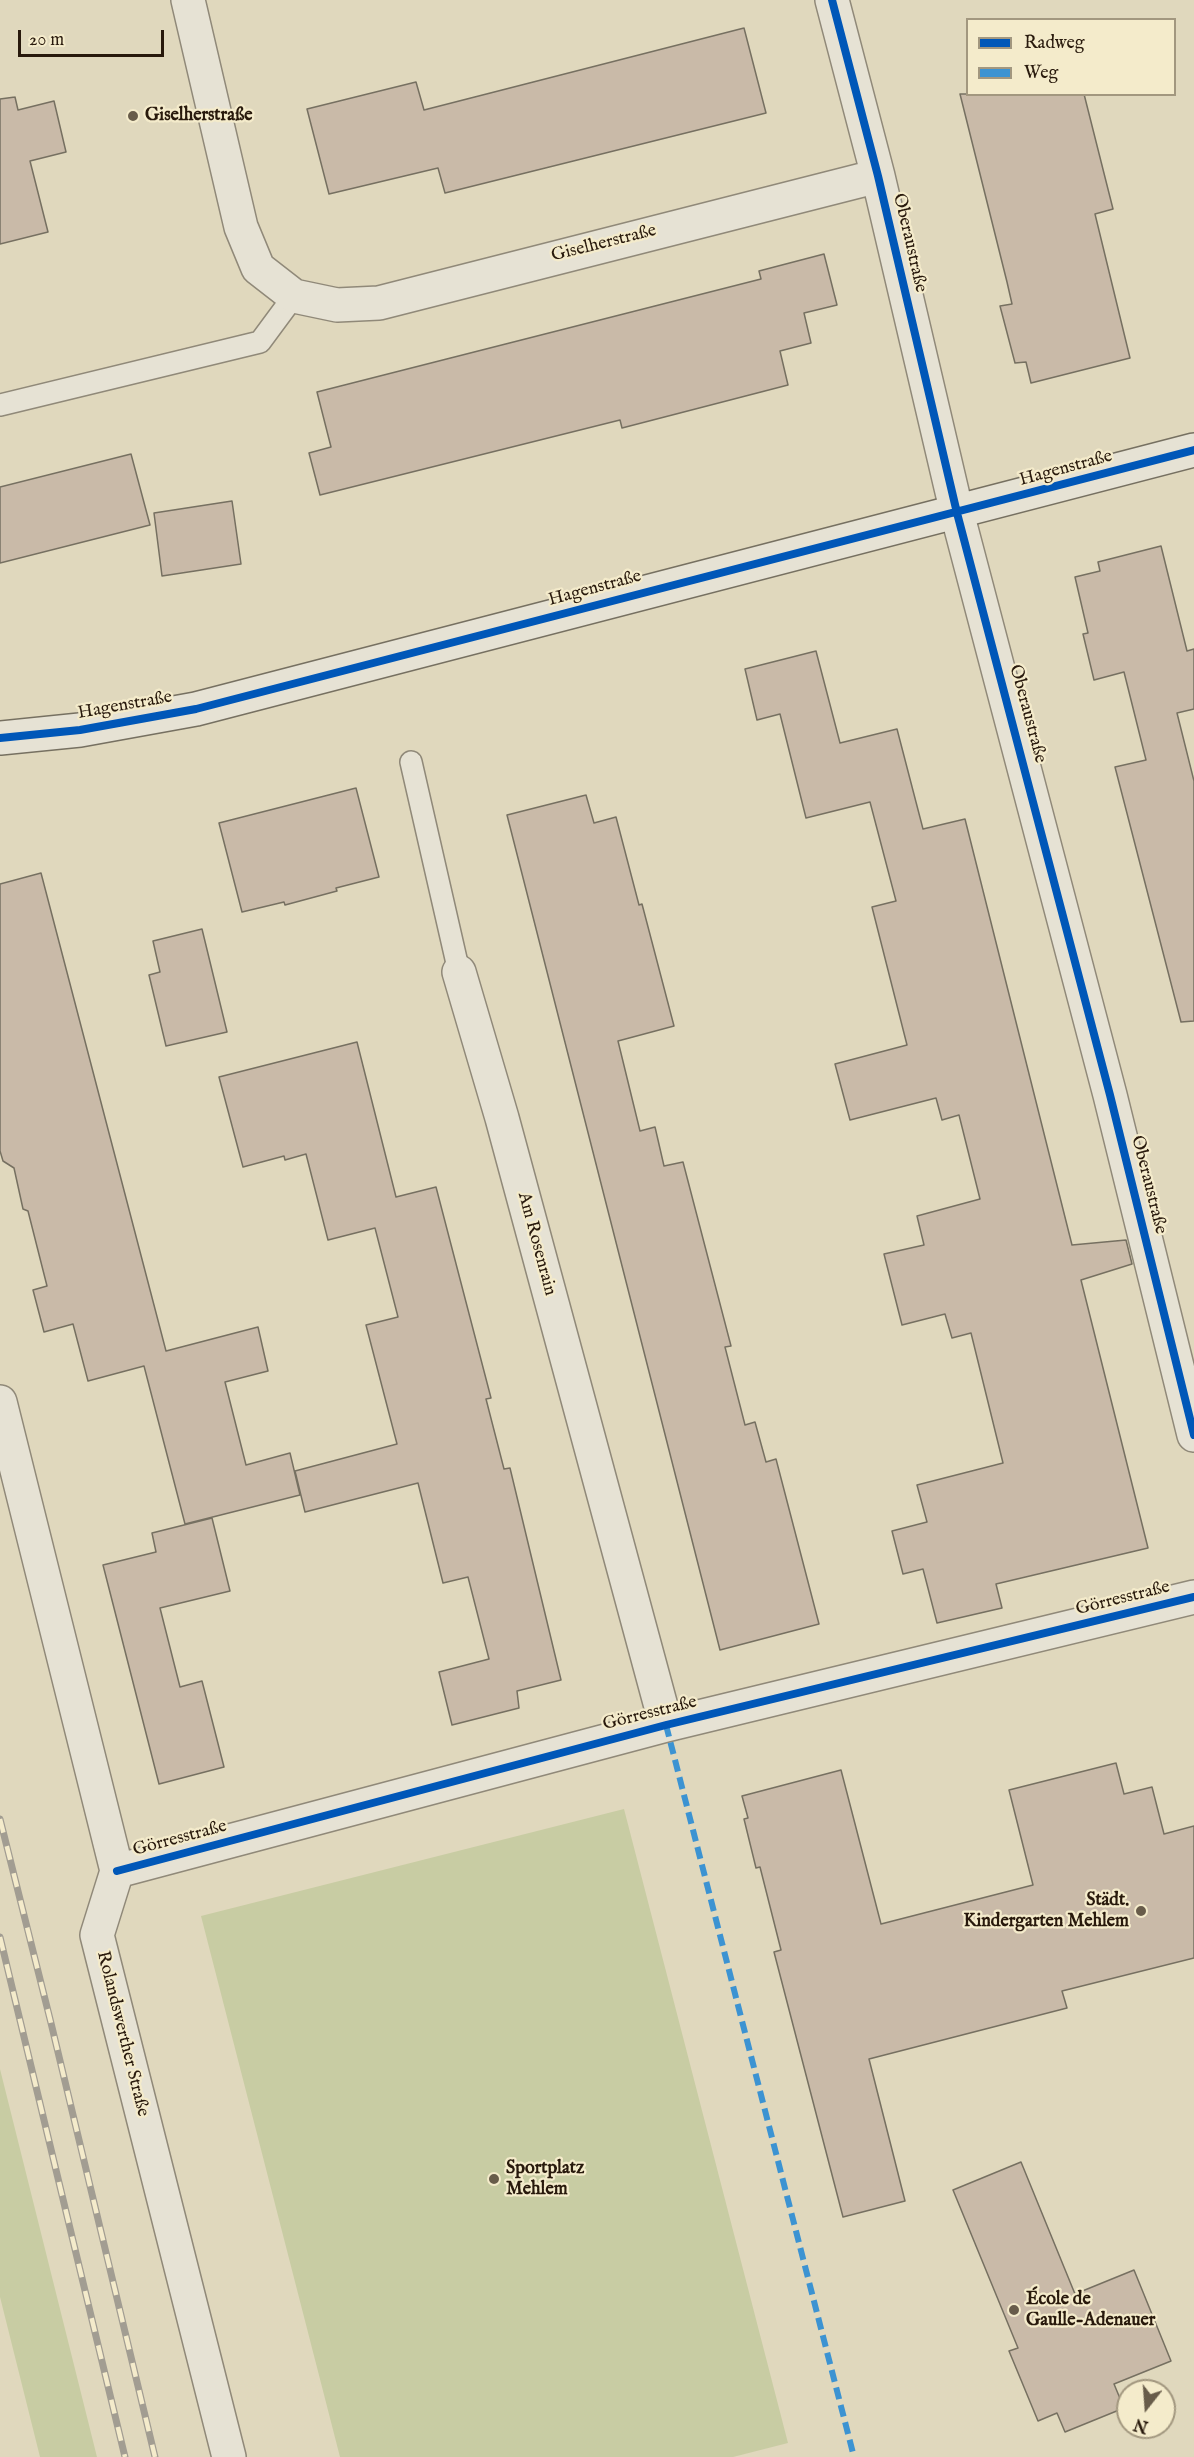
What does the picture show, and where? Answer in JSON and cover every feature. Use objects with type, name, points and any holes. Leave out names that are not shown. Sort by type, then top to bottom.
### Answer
[{"type":"street","name":"Giselherstraße","points":[[188,0],[241,227],[258,268],[294,296],[337,305],[379,303],[878,176]]},
{"type":"street","name":"Oberaustraße","points":[[832,0],[878,176],[957,513],[1110,1095],[1194,1435]]},
{"type":"street","name":"Hagenstraße","points":[[0,738],[80,730],[196,709],[1194,450]]},
{"type":"street","name":"Am Rosenrain","points":[[459,972],[502,1118],[666,1725]]},
{"type":"street","points":[[0,1402],[117,1871]]},
{"type":"street","name":"Görresstraße","points":[[117,1871],[666,1725],[1194,1597]]},
{"type":"street","name":"Rolandswerther Straße","points":[[117,1871],[97,1935],[229,2457]]},
{"type":"lane","points":[[0,405],[260,342],[294,296]]},
{"type":"lane","name":"Am Rosenrain","points":[[411,762],[459,972]]},
{"type":"green space","name":"Sportplatz Mehlem","points":[[624,1809],[788,2443],[733,2457],[340,2457],[201,1916]]},
{"type":"green space","points":[[0,2069],[97,2457],[40,2457],[0,2297]]},
{"type":"building","points":[[744,28],[766,113],[445,193],[438,168],[329,194],[307,109],[416,82],[424,110]]},
{"type":"building","points":[[960,94],[966,94],[966,96],[1085,96],[1113,209],[1095,214],[1130,358],[1031,383],[1026,362],[1015,363],[1000,306],[1012,304]]},
{"type":"building","points":[[15,97],[18,110],[54,101],[66,152],[30,161],[48,232],[0,244],[0,99]]},
{"type":"building","points":[[824,254],[837,305],[804,313],[811,343],[780,351],[788,385],[622,428],[620,420],[320,495],[309,453],[331,447],[317,392],[761,279],[759,271]]},
{"type":"building","points":[[131,454],[150,525],[0,563],[0,487]]},
{"type":"building","points":[[232,501],[241,564],[162,576],[154,513]]},
{"type":"building","points":[[1161,546],[1187,651],[1194,649],[1194,709],[1177,713],[1194,781],[1194,1021],[1181,1022],[1115,767],[1146,760],[1124,672],[1094,680],[1083,634],[1088,633],[1075,577],[1100,571],[1098,562]]},
{"type":"building","points":[[816,651],[840,743],[897,729],[923,829],[965,819],[1072,1245],[1126,1240],[1132,1264],[1081,1280],[1148,1548],[996,1584],[1002,1608],[937,1623],[923,1569],[903,1574],[892,1531],[927,1522],[917,1485],[1003,1463],[971,1333],[952,1338],[945,1314],[902,1325],[884,1254],[924,1245],[917,1216],[980,1199],[959,1115],[942,1120],[936,1098],[850,1120],[835,1064],[907,1045],[872,907],[896,901],[870,802],[806,818],[780,714],[757,720],[745,669]]},
{"type":"building","points":[[356,788],[379,877],[285,905],[284,902],[242,912],[219,823]]},
{"type":"building","points":[[586,795],[594,823],[616,817],[674,1026],[618,1041],[640,1131],[655,1127],[664,1166],[683,1162],[731,1346],[725,1347],[745,1425],[755,1422],[766,1462],[776,1459],[819,1624],[720,1650],[507,815]]},
{"type":"building","points":[[41,873],[166,1351],[258,1327],[268,1371],[225,1382],[246,1465],[290,1453],[300,1495],[185,1524],[144,1366],[88,1381],[73,1324],[44,1332],[33,1290],[47,1286],[28,1211],[23,1209],[14,1168],[3,1161],[0,1151],[0,884]]},
{"type":"building","points":[[202,929],[227,1032],[166,1046],[149,975],[160,972],[153,941]]},
{"type":"building","points":[[357,1042],[396,1197],[436,1187],[491,1398],[486,1399],[504,1469],[510,1468],[561,1680],[517,1691],[519,1708],[452,1725],[439,1672],[489,1659],[468,1577],[443,1583],[418,1483],[305,1512],[295,1471],[397,1444],[366,1325],[398,1317],[375,1228],[328,1240],[306,1154],[285,1160],[284,1156],[243,1167],[219,1077]]},
{"type":"building","points":[[212,1518],[230,1591],[160,1608],[180,1687],[202,1681],[224,1767],[159,1784],[103,1565],[156,1552],[152,1533]]},
{"type":"building","points":[[1116,1763],[1124,1794],[1152,1787],[1164,1834],[1194,1826],[1194,1958],[1062,1991],[1067,2008],[869,2059],[905,2201],[843,2217],[774,1952],[781,1950],[760,1867],[756,1868],[744,1819],[748,1818],[742,1796],[841,1770],[881,1924],[1033,1885],[1009,1790]]},
{"type":"building","points":[[1021,2162],[1075,2294],[1134,2270],[1171,2361],[1126,2379],[1116,2379],[1114,2384],[1116,2411],[1065,2432],[1057,2413],[1038,2421],[1009,2351],[1018,2348],[953,2190]]},
{"type":"railway","points":[[0,1819],[155,2457]]},
{"type":"railway","points":[[0,1937],[125,2457]]},
{"type":"marked path","points":[[666,1725],[854,2457]]},
{"type":"cycle path","points":[[832,0],[878,176],[957,513],[1110,1095],[1194,1435]]},
{"type":"cycle path","points":[[0,738],[80,730],[196,709],[1194,450]]},
{"type":"cycle path","points":[[117,1871],[666,1725],[1194,1597]]},
{"type":"place","name":"Giselherstraße","points":[[133,116]]},
{"type":"place","name":"Städt. Kindergarten Mehlem","points":[[1141,1911]]},
{"type":"place","name":"Sportplatz Mehlem","points":[[494,2179]]},
{"type":"place","name":"École de Gaulle-Adenauer","points":[[1014,2310]]}]
